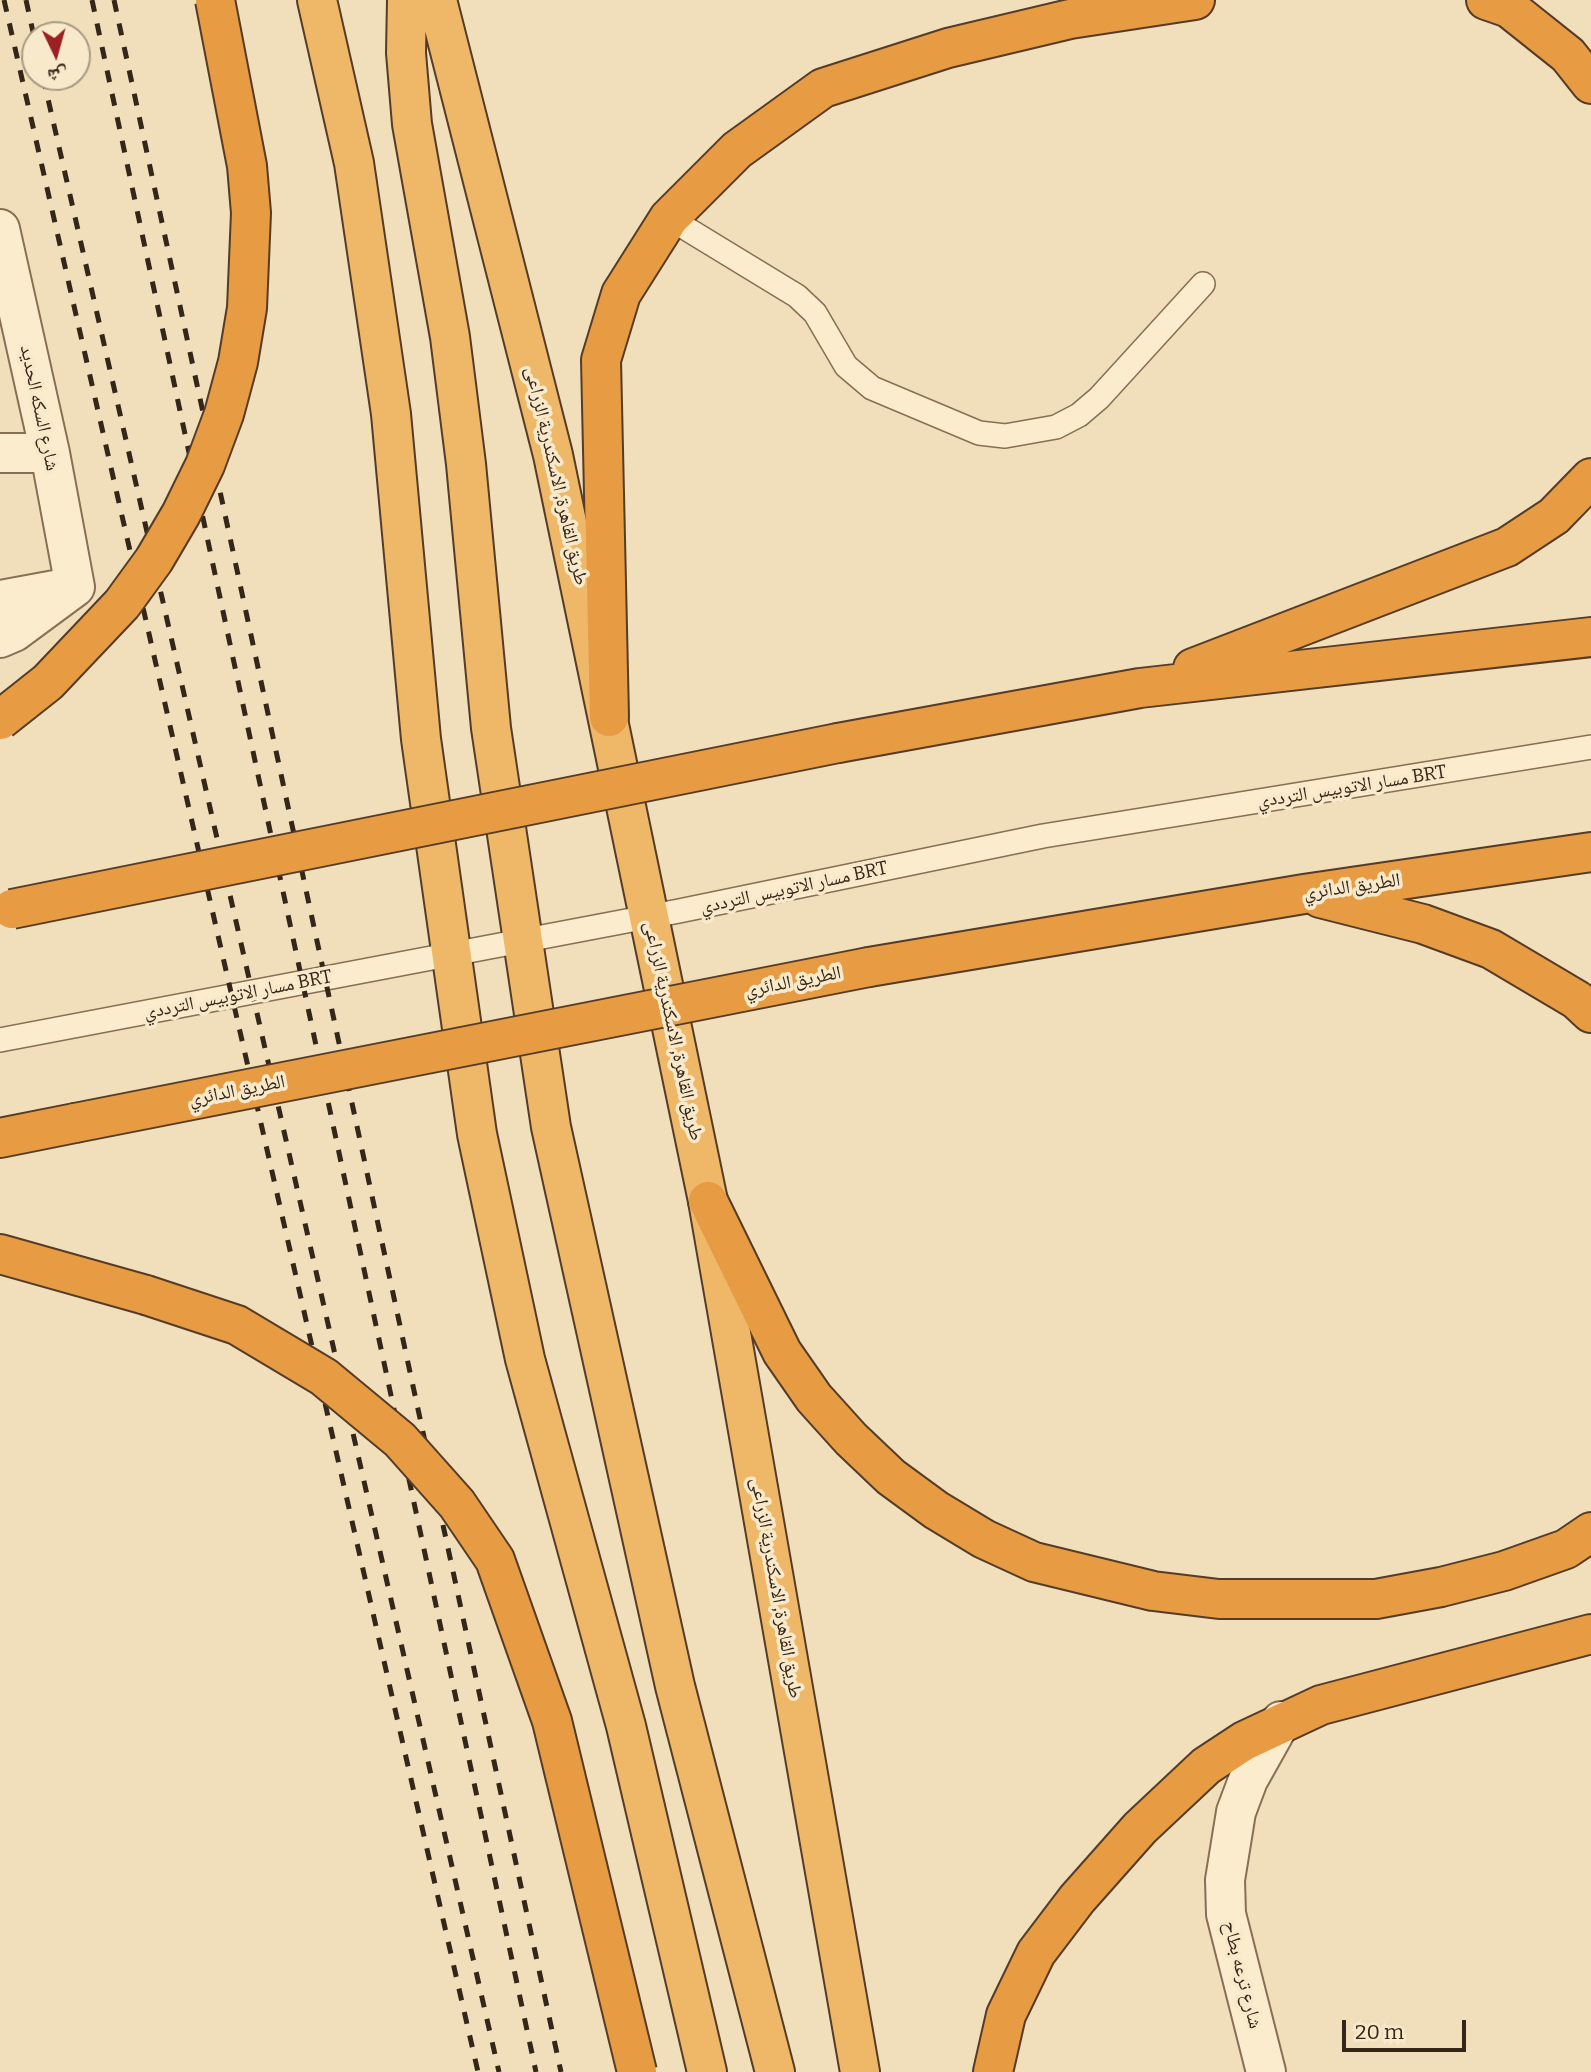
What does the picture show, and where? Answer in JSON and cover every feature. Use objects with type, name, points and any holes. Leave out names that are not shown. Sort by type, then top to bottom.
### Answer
[{"type":"highway","points":[[0,720],[48,682],[122,604],[154,560],[181,514],[205,465],[224,414],[238,362],[247,308],[251,213],[247,166],[215,0]]},
{"type":"highway","points":[[317,0],[354,163],[391,414],[421,739],[477,1133],[525,1359],[626,1726],[707,2072]]},
{"type":"highway","points":[[407,0],[407,53],[412,124],[450,337],[468,477],[491,728],[551,1127],[675,1686],[775,2072]]},
{"type":"highway","name":"طريق القاهرة, الاسكندرية الزراعى","points":[[438,0],[554,455],[708,1201],[860,2072]]},
{"type":"highway","points":[[609,717],[601,359],[621,295],[669,218],[737,150],[823,88],[948,48],[1056,22],[1195,0]]},
{"type":"highway","points":[[1486,0],[1509,8],[1558,48],[1591,84]]},
{"type":"highway","points":[[1140,688],[1507,547],[1554,516],[1591,478]]},
{"type":"highway","points":[[6,910],[838,743],[1140,688],[1591,638]]},
{"type":"highway","name":"الطريق الدائري","points":[[0,1139],[869,967],[1304,894],[1591,852]]},
{"type":"highway","points":[[1304,894],[1423,924],[1491,949],[1577,1000],[1591,1013]]},
{"type":"highway","points":[[708,1201],[782,1352],[814,1398],[851,1439],[891,1477],[936,1510],[984,1539],[1034,1562],[1153,1591],[1192,1596],[1376,1598],[1441,1587],[1504,1571],[1566,1549],[1591,1532]]},
{"type":"highway","points":[[0,1254],[146,1295],[237,1325],[324,1377],[400,1440],[457,1504],[495,1560],[552,1721],[637,2072]]},
{"type":"highway","points":[[993,2072],[1006,2015],[1035,1953],[1077,1899],[1172,1795],[1206,1766],[1281,1721],[1361,1692],[1591,1634]]},
{"type":"street","name":"شارع السكه الحديد","points":[[0,229],[7,290],[50,453],[75,587]]},
{"type":"street","points":[[0,453],[50,453]]},
{"type":"street","points":[[0,600],[75,587]]},
{"type":"street","points":[[0,638],[14,632],[75,587]]},
{"type":"street","name":"شارع ترعه بطاح","points":[[1266,2072],[1226,1914],[1225,1880],[1236,1812],[1253,1770],[1281,1721]]},
{"type":"lane","points":[[669,218],[797,296],[815,313],[846,366],[872,388],[979,433],[992,435],[1031,434],[1056,427],[1079,415],[1099,398],[1203,284]]},
{"type":"lane","name":"مسار الاتوبيس الترددي BRT","points":[[0,1040],[680,911],[1043,836],[1591,747]]},
{"type":"railway","points":[[4,0],[478,2072]]},
{"type":"railway","points":[[26,0],[31,21]]},
{"type":"railway","points":[[92,0],[536,2072]]},
{"type":"railway","points":[[114,0],[561,2072]]},
{"type":"railway","points":[[46,91],[499,2072]]}]
